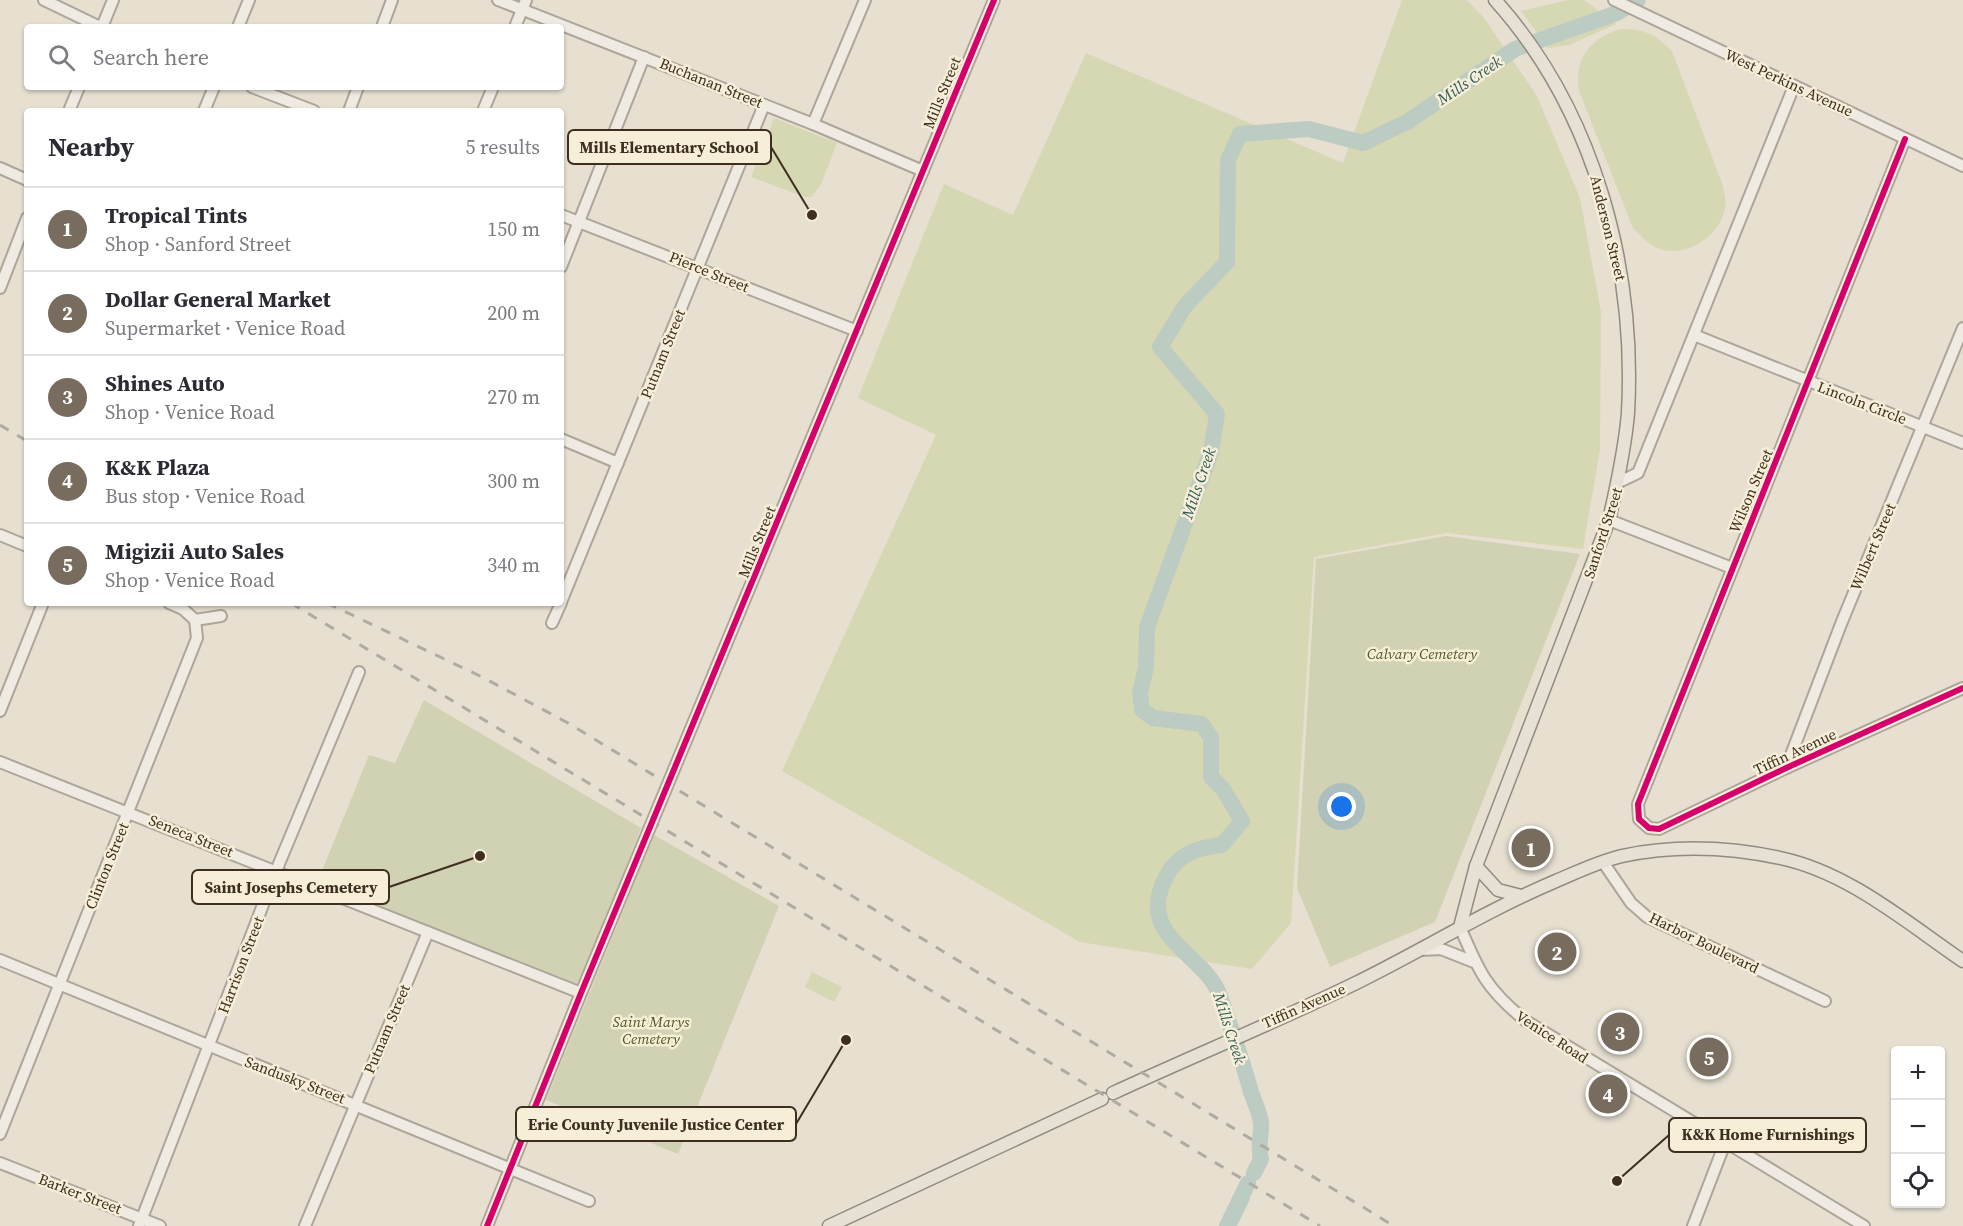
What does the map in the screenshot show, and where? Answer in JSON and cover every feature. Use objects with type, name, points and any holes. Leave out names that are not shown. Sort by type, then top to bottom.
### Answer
[{"type":"main road","name":"Anderson Street","points":[[1495,0],[1533,50],[1566,107],[1592,162],[1614,241],[1622,280],[1627,343],[1628,412],[1617,483]]},
{"type":"main road","name":"Sanford Street","points":[[1460,927],[1476,866],[1609,520],[1617,483]]},
{"type":"main road","name":"Tiffin Avenue","points":[[829,1226],[1357,982],[1521,896],[1603,862],[1652,851],[1676,849],[1737,850],[1782,858],[1842,881],[1963,961]]},
{"type":"main road","points":[[1476,866],[1498,890],[1521,896]]},
{"type":"street","points":[[44,0],[95,24]]},
{"type":"street","points":[[102,24],[113,0]]},
{"type":"street","points":[[239,24],[249,0]]},
{"type":"street","points":[[383,24],[393,0]]},
{"type":"street","name":"Buchanan Street","points":[[498,0],[524,5],[644,57],[813,124],[923,171]]},
{"type":"street","points":[[813,124],[865,0]]},
{"type":"street","name":"Mills Street","points":[[487,1226],[581,993],[993,0]]},
{"type":"street","name":"West Perkins Avenue","points":[[1614,0],[1963,166]]},
{"type":"street","points":[[517,24],[524,5]]},
{"type":"street","points":[[564,260],[644,57]]},
{"type":"street","name":"Sanford Street","points":[[1617,483],[1638,473],[1794,86]]},
{"type":"street","points":[[70,108],[78,90]]},
{"type":"street","points":[[205,108],[213,90]]},
{"type":"street","points":[[260,90],[306,108]]},
{"type":"street","points":[[350,108],[357,90]]},
{"type":"street","points":[[484,108],[491,90]]},
{"type":"street","name":"Putnam Street","points":[[564,595],[764,105]]},
{"type":"street","name":"Wilson Street","points":[[1639,819],[1638,804],[1732,568],[1810,382],[1905,139]]},
{"type":"street","points":[[0,168],[24,179]]},
{"type":"street","name":"Pierce Street","points":[[564,216],[857,331]]},
{"type":"street","points":[[0,288],[24,226]]},
{"type":"street","name":"Wilbert Street","points":[[1786,768],[1841,624],[1963,328]]},
{"type":"street","name":"Lincoln Circle","points":[[1694,335],[1963,443]]},
{"type":"street","points":[[564,440],[618,463]]},
{"type":"street","points":[[1609,520],[1732,568]]},
{"type":"street","points":[[0,535],[24,545]]},
{"type":"street","points":[[0,711],[42,606]]},
{"type":"street","points":[[176,606],[195,620],[221,616]]},
{"type":"street","name":"Putnam Street","points":[[552,623],[559,606]]},
{"type":"street","name":"Clinton Street","points":[[0,1134],[196,639],[195,620]]},
{"type":"street","name":"Harrison Street","points":[[140,1222],[210,1047],[276,871],[359,672]]},
{"type":"street","name":"Tiffin Avenue","points":[[1639,819],[1649,828],[1659,829],[1786,768],[1963,688]]},
{"type":"street","name":"Seneca Street","points":[[0,762],[129,811],[581,993]]},
{"type":"street","name":"Harbor Boulevard","points":[[1603,862],[1631,903],[1647,917],[1825,1001]]},
{"type":"street","name":"Venice Road","points":[[1460,927],[1485,983],[1499,1000],[1526,1021],[1864,1226]]},
{"type":"street","name":"Putnam Street","points":[[305,1226],[428,932]]},
{"type":"street","points":[[1415,951],[1441,948],[1474,962]]},
{"type":"street","name":"Sandusky Street","points":[[0,960],[589,1201]]},
{"type":"street","points":[[1693,1226],[1725,1143]]},
{"type":"street","name":"Barker Street","points":[[0,1163],[140,1222],[160,1226]]},
{"type":"green space","points":[[1402,0],[1467,0],[1484,18],[1537,96],[1580,198],[1601,312],[1600,449],[1583,549],[1447,533],[1314,557],[1291,923],[1252,969],[1080,942],[782,771],[936,435],[858,398],[944,184],[1013,215],[1086,53],[1343,163]]},
{"type":"green space","points":[[1568,0],[1584,0],[1616,24],[1569,45],[1548,48],[1521,11]]},
{"type":"green space","points":[[1620,29],[1649,34],[1672,51],[1723,186],[1726,206],[1722,218],[1710,235],[1693,247],[1673,251],[1658,249],[1633,228],[1579,91],[1579,69],[1586,51],[1600,38]]},
{"type":"green space","points":[[774,118],[837,143],[821,184],[812,197],[805,197],[751,177]]},
{"type":"green space","name":"Calvary Cemetery","points":[[1446,536],[1580,554],[1435,922],[1330,967],[1297,888],[1316,559]]},
{"type":"green space","points":[[424,700],[641,828],[580,987],[317,883],[369,755],[395,763]]},
{"type":"green space","name":"Saint Marys Cemetery","points":[[654,835],[779,906],[678,1154],[546,1100]]},
{"type":"green space","points":[[812,972],[842,987],[834,1002],[805,987]]},
{"type":"shaded area","points":[[1239,1190],[1250,1199],[1237,1226],[1219,1226]]},
{"type":"waterway","name":"Mills Creek","points":[[1254,1173],[1261,1159],[1260,1119],[1220,996],[1212,981],[1165,930],[1159,915],[1159,898],[1166,877],[1176,862],[1196,850],[1222,845],[1242,821],[1223,789],[1211,777],[1211,738],[1202,724],[1153,718],[1142,710],[1140,693],[1146,667],[1147,627],[1211,452],[1217,414],[1160,347],[1185,306],[1227,262],[1228,160],[1240,134],[1309,129],[1363,143],[1407,122],[1515,49],[1617,13],[1638,0]]},
{"type":"waterway","name":"Mills Creek","points":[[1227,1226],[1248,1183]]},
{"type":"railway","points":[[0,425],[24,439]]},
{"type":"railway","points":[[296,606],[1320,1226]]},
{"type":"railway","points":[[333,606],[482,677],[568,723],[1394,1226]]},
{"type":"cycle path","points":[[487,1226],[581,993],[994,0]]},
{"type":"cycle path","points":[[1905,139],[1638,804],[1639,819],[1649,828],[1659,829],[1786,768],[1963,688]]},
{"type":"place","name":"Mills Elementary School","points":[[812,215]]},
{"type":"place","name":"Tropical Tints","points":[[1531,848]]},
{"type":"place","name":"Saint Josephs Cemetery","points":[[480,856]]},
{"type":"place","name":"Dollar General Market","points":[[1557,952]]},
{"type":"place","name":"Shines Auto","points":[[1620,1032]]},
{"type":"place","name":"Erie County Juvenile Justice Center","points":[[846,1040]]},
{"type":"place","name":"Migizii Auto Sales","points":[[1709,1057]]},
{"type":"place","name":"K&K Plaza","points":[[1608,1094]]},
{"type":"place","name":"K&K Home Furnishings","points":[[1617,1181]]}]
